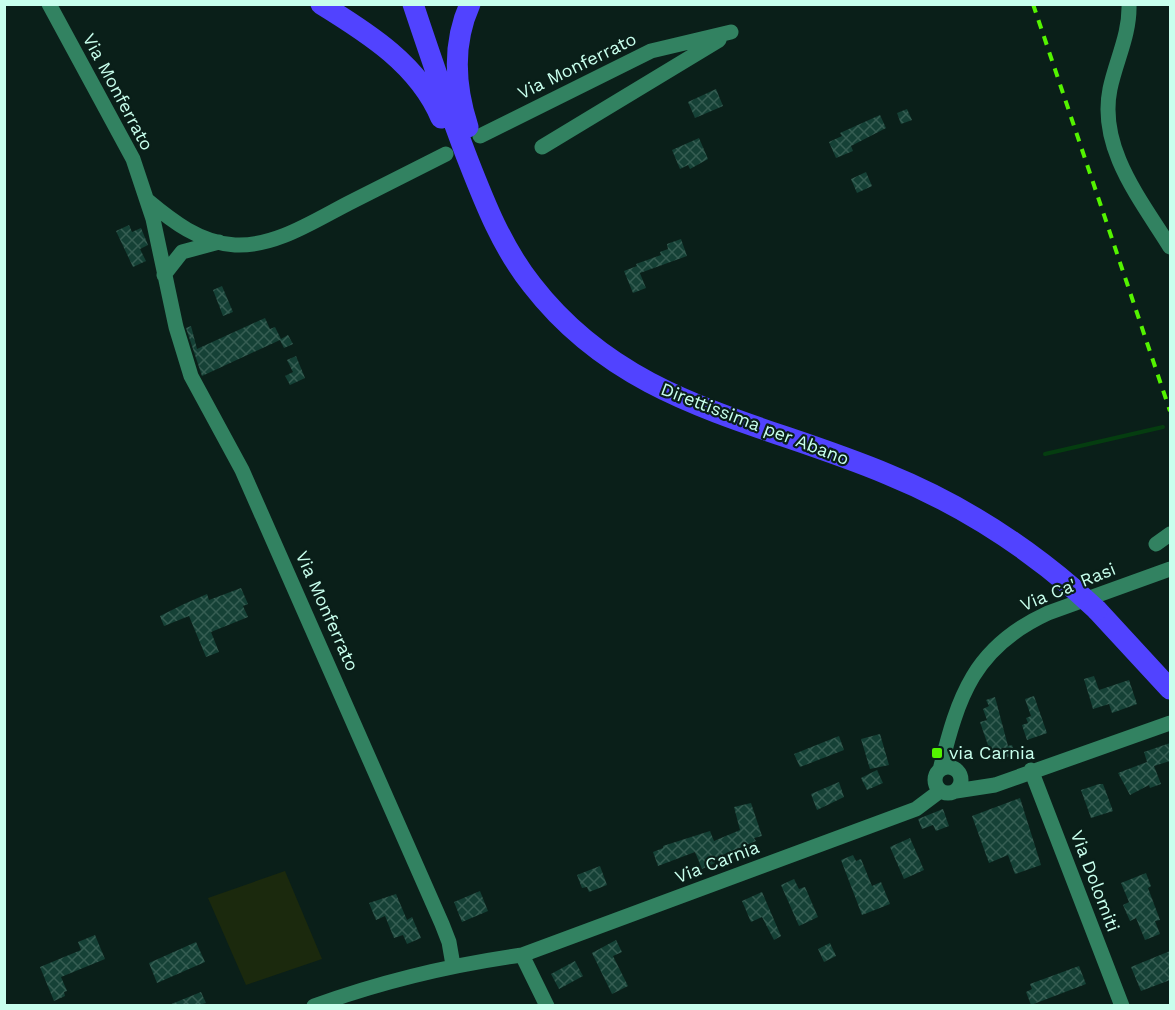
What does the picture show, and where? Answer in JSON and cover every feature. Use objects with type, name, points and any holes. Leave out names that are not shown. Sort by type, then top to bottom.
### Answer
[{"type":"highway","points":[[321,4],[369,34],[421,84],[439,112],[465,175],[490,218]]},
{"type":"highway","name":"Direttissima per Abano","points":[[413,4],[446,102],[490,218],[519,267],[544,299],[584,339],[631,373],[705,409],[830,452],[919,487],[987,524],[1097,610],[1170,689]]},
{"type":"highway","points":[[470,4],[460,34],[458,87],[480,164],[490,218]]},
{"type":"street","name":"Via Monferrato","points":[[49,4],[133,159],[157,236],[176,327],[191,376],[231,447],[300,596],[442,924],[453,965]]},
{"type":"street","points":[[1129,4],[1126,38],[1110,88],[1107,110],[1108,128],[1126,175],[1170,247]]},
{"type":"street","name":"Via Monferrato","points":[[480,136],[641,56],[731,33],[672,70]]},
{"type":"street","points":[[542,147],[672,70],[662,49]]},
{"type":"street","points":[[164,275],[182,252],[219,242],[259,244],[284,235],[446,154]]},
{"type":"street","points":[[147,200],[176,225],[219,242]]},
{"type":"street","points":[[176,225],[168,225],[157,236],[182,252]]},
{"type":"street","points":[[1156,544],[1170,534]]},
{"type":"street","name":"Via Ca' Rasi","points":[[948,780],[944,753],[960,698],[987,655],[999,642],[1028,622],[1048,613],[1170,569]]},
{"type":"street","points":[[948,780],[975,787],[995,785],[1031,770],[1170,723]]},
{"type":"street","name":"Via Dolomiti","points":[[1031,770],[1122,1005]]},
{"type":"street","name":"Via Carnia","points":[[314,1005],[405,976],[453,965],[522,955],[925,804],[948,780]]},
{"type":"street","points":[[522,955],[547,1005]]},
{"type":"green space","points":[[285,871],[322,959],[246,985],[208,898]]},
{"type":"building","points":[[716,89],[723,106],[695,118],[688,102]]},
{"type":"building","points":[[907,109],[912,120],[901,124],[897,113]]},
{"type":"building","points":[[880,115],[886,128],[851,146],[853,151],[836,158],[829,142],[842,136],[840,133]]},
{"type":"building","points":[[699,138],[708,159],[690,169],[688,165],[680,169],[672,150]]},
{"type":"building","points":[[866,172],[872,186],[857,193],[851,179]]},
{"type":"building","points":[[129,225],[132,232],[141,228],[148,245],[140,249],[146,261],[133,267],[116,231]]},
{"type":"building","points":[[681,239],[687,256],[640,273],[636,264],[661,255],[660,252],[668,249],[667,244]]},
{"type":"building","points":[[637,266],[646,288],[633,293],[624,271]]},
{"type":"building","points":[[222,286],[233,312],[223,316],[213,290]]},
{"type":"building","points":[[265,318],[270,329],[275,327],[281,339],[288,335],[293,344],[284,348],[280,340],[202,376],[186,328],[191,326],[197,349]]},
{"type":"building","points":[[296,356],[305,378],[290,385],[285,376],[293,372],[287,360]]},
{"type":"building","points":[[241,588],[248,604],[243,606],[248,617],[211,632],[219,652],[206,657],[189,616],[164,626],[160,616],[184,604],[207,594],[209,600]]},
{"type":"building","points":[[1094,676],[1099,690],[1129,680],[1137,704],[1112,713],[1109,704],[1093,709],[1084,679]]},
{"type":"building","points":[[1034,696],[1047,733],[1027,740],[1022,725],[1028,723],[1026,718],[1031,716],[1025,699]]},
{"type":"building","points":[[995,697],[1008,746],[1012,745],[1015,753],[1004,759],[991,754],[980,722],[987,720],[983,709],[989,706],[986,700]]},
{"type":"building","points":[[880,734],[889,765],[870,769],[861,739]]},
{"type":"building","points":[[839,736],[844,750],[800,767],[794,754]]},
{"type":"building","points":[[1170,743],[1170,761],[1154,766],[1161,784],[1150,788],[1149,785],[1130,795],[1118,773],[1147,762],[1144,752]]},
{"type":"building","points":[[877,770],[883,783],[867,790],[861,778]]},
{"type":"building","points":[[839,782],[844,797],[817,810],[811,794]]},
{"type":"building","points":[[1103,784],[1113,811],[1091,818],[1081,790]]},
{"type":"building","points":[[1020,798],[1041,865],[1015,874],[1008,855],[989,863],[972,816]]},
{"type":"building","points":[[751,803],[762,836],[754,838],[756,841],[713,859],[715,863],[702,869],[695,852],[658,866],[653,852],[663,846],[710,831],[714,841],[740,830],[734,807]]},
{"type":"building","points":[[943,809],[949,826],[936,831],[933,825],[922,829],[918,819]]},
{"type":"building","points":[[910,838],[924,870],[904,879],[890,847]]},
{"type":"building","points":[[853,855],[856,861],[861,859],[872,886],[881,882],[890,904],[862,915],[841,860]]},
{"type":"building","points":[[600,866],[607,885],[589,892],[587,887],[582,888],[577,875]]},
{"type":"building","points":[[1146,873],[1151,886],[1148,888],[1160,920],[1155,921],[1160,934],[1145,940],[1136,918],[1130,921],[1123,905],[1129,902],[1121,883]]},
{"type":"building","points":[[794,879],[799,889],[805,887],[818,917],[799,926],[781,885]]},
{"type":"building","points":[[480,891],[488,911],[462,922],[454,902]]},
{"type":"building","points":[[762,892],[781,936],[774,940],[762,917],[751,922],[742,901]]},
{"type":"building","points":[[396,894],[407,920],[412,917],[421,938],[407,944],[403,935],[394,938],[385,916],[376,920],[369,903]]},
{"type":"building","points":[[95,935],[105,959],[61,977],[67,991],[64,992],[65,996],[54,1001],[40,967],[81,950],[78,942]]},
{"type":"building","points":[[616,940],[622,952],[613,956],[628,986],[612,994],[592,953]]},
{"type":"building","points":[[196,942],[205,962],[157,983],[149,963]]},
{"type":"building","points":[[830,943],[836,956],[824,962],[818,949]]},
{"type":"building","points":[[1170,951],[1170,980],[1141,991],[1131,967]]},
{"type":"building","points":[[575,961],[583,976],[559,989],[551,974]]},
{"type":"building","points":[[1079,966],[1086,984],[1031,1005],[1026,992],[1032,989],[1030,984]]},
{"type":"building","points":[[201,992],[206,1003],[169,1005]]},
{"type":"waterway","points":[[1045,454],[1163,427]]},
{"type":"railway","points":[[1033,4],[1170,411]]},
{"type":"place","name":"via Carnia","points":[[937,753]]}]
